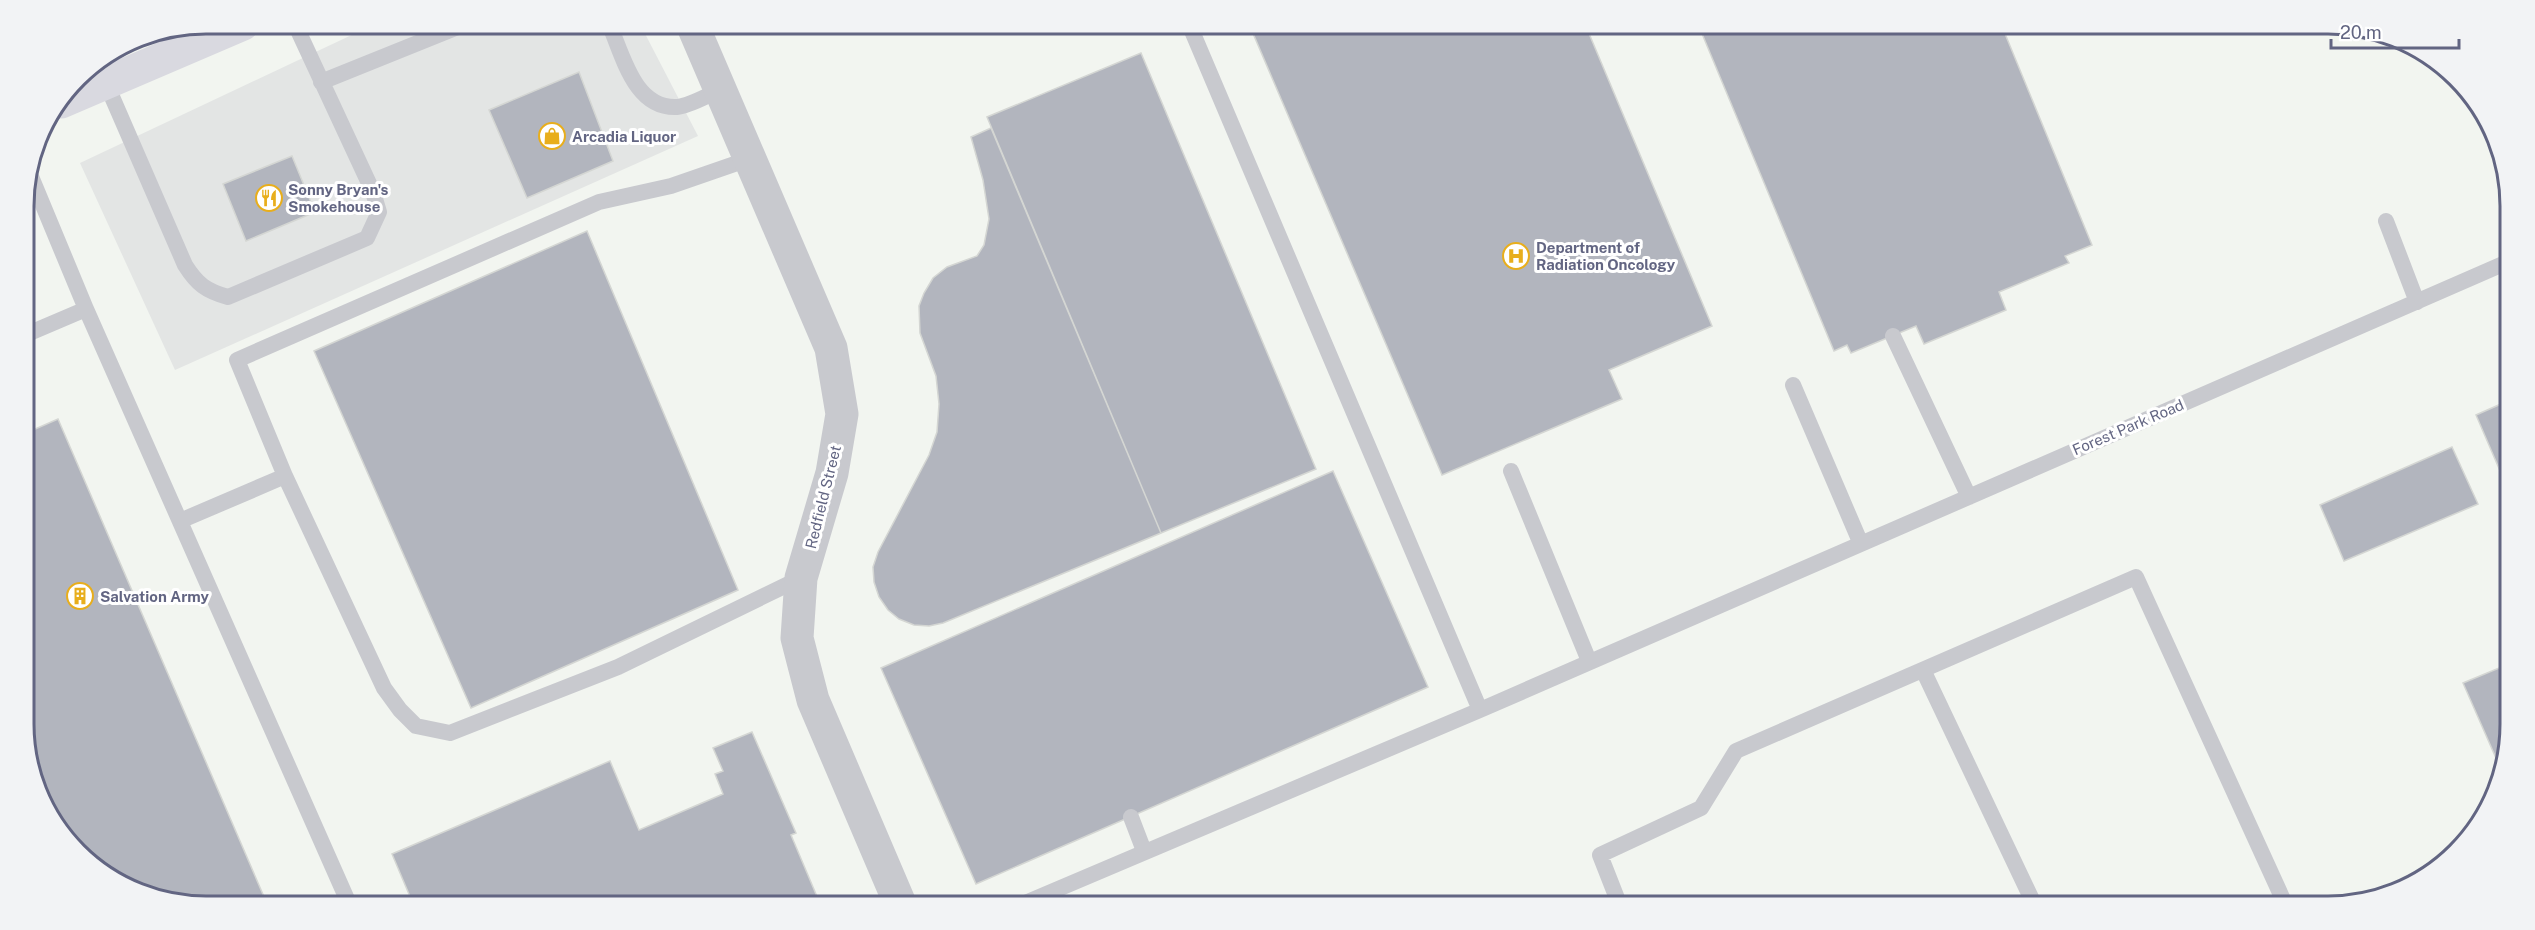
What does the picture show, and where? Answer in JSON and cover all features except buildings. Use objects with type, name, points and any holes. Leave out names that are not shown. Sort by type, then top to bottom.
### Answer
[{"type":"main road","points":[[74,96],[220,34]]},
{"type":"street","name":"Redfield Street","points":[[696,34],[831,348],[842,414],[832,473],[801,578],[797,638],[813,700],[897,896]]},
{"type":"lane","points":[[106,83],[185,266],[197,284],[209,292],[228,297],[367,238],[379,212],[373,192],[299,34]]},
{"type":"lane","points":[[321,82],[436,34]]},
{"type":"lane","points":[[614,34],[641,93],[654,103],[678,107],[720,90]]},
{"type":"lane","points":[[1193,34],[1480,710]]},
{"type":"lane","points":[[749,159],[671,186],[599,202],[237,360],[285,477],[384,688],[400,710],[416,726],[450,733],[618,667],[801,578]]},
{"type":"lane","points":[[36,188],[86,309],[346,896]]},
{"type":"lane","points":[[2386,221],[2417,302]]},
{"type":"lane","name":"Forest Park Road","points":[[1042,896],[1480,710],[2500,265]]},
{"type":"lane","points":[[35,331],[86,309]]},
{"type":"lane","points":[[1893,336],[1969,496]]},
{"type":"lane","points":[[1793,385],[1861,544]]},
{"type":"lane","points":[[1511,471],[1589,661]]},
{"type":"lane","points":[[180,521],[285,477]]},
{"type":"lane","points":[[1616,895],[1600,855],[1701,808],[1736,751],[2136,577],[2281,895]]},
{"type":"lane","points":[[1923,670],[2030,895]]},
{"type":"lane","points":[[1131,817],[1144,851]]},
{"type":"shaded area","points":[[354,34],[645,34],[698,136],[175,370],[80,163]]},
{"type":"place","name":"Arcadia Liquor","points":[[552,136]]},
{"type":"place","name":"Sonny Bryan's Smokehouse","points":[[269,198]]},
{"type":"place","name":"Department of Radiation Oncology","points":[[1516,256]]},
{"type":"place","name":"Salvation Army","points":[[80,596]]}]
